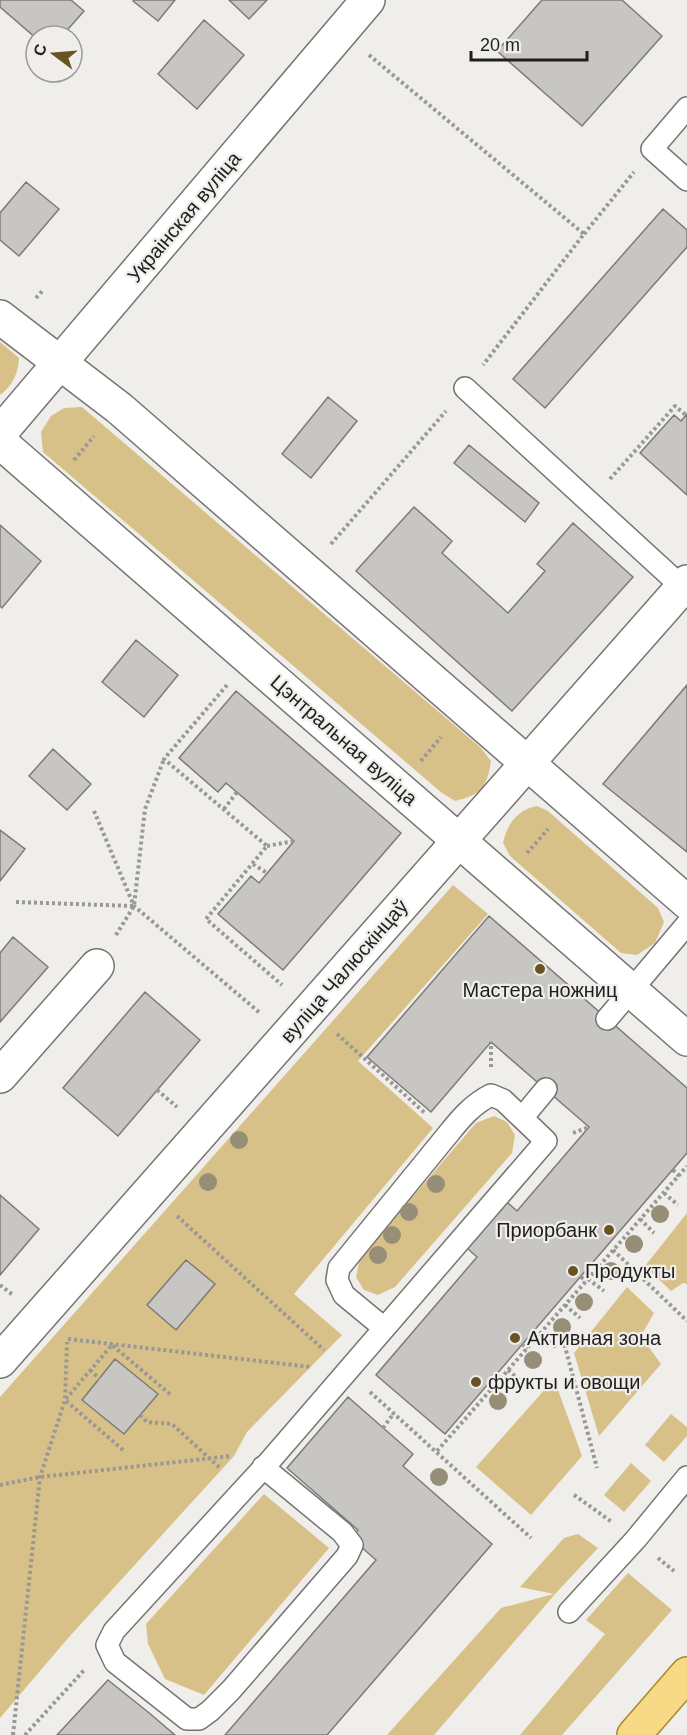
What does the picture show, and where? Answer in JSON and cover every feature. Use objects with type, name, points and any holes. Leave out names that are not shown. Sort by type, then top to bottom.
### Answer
[{"type":"main road","points":[[634,1735],[687,1674]]},
{"type":"street","name":"Украінская вуліца","points":[[0,433],[368,0]]},
{"type":"street","points":[[0,317],[119,408],[687,902]]},
{"type":"street","name":"Цэнтральная вуліца","points":[[0,441],[687,1039]]},
{"type":"street","name":"вуліца Чалюскінцаў","points":[[0,1361],[685,584]]},
{"type":"street","points":[[0,1076],[97,966]]},
{"type":"lane","points":[[687,108],[652,149],[687,180]]},
{"type":"lane","points":[[465,388],[589,502],[685,584]]},
{"type":"lane","points":[[607,1018],[687,924]]},
{"type":"lane","points":[[522,1118],[546,1089]]},
{"type":"lane","points":[[265,1465],[342,1532],[352,1545],[347,1556],[231,1690],[199,1719],[187,1719],[116,1662],[107,1645],[114,1631],[265,1465],[355,1378],[384,1328],[546,1141],[503,1100],[491,1095],[481,1100],[454,1127],[339,1268],[337,1280],[344,1295],[384,1328]]},
{"type":"lane","points":[[569,1612],[636,1539],[687,1477]]},
{"type":"path","points":[[341,32],[584,234]]},
{"type":"path","points":[[311,575],[322,555],[465,388],[652,149]]},
{"type":"path","points":[[589,502],[675,406],[686,415]]},
{"type":"path","points":[[51,486],[119,408]]},
{"type":"path","points":[[97,966],[134,906],[144,809],[164,759],[231,681]]},
{"type":"path","points":[[399,789],[464,708]]},
{"type":"path","points":[[164,759],[267,846]]},
{"type":"path","points":[[224,809],[237,792]]},
{"type":"path","points":[[504,879],[572,801]]},
{"type":"path","points":[[94,811],[134,906],[287,1035]]},
{"type":"path","points":[[294,841],[267,846],[206,919],[404,1094]]},
{"type":"path","points":[[253,864],[267,873]]},
{"type":"path","points":[[16,902],[134,906]]},
{"type":"path","points":[[437,1451],[487,1390],[527,1349],[687,1166]]},
{"type":"path","points":[[673,1170],[679,1176]]},
{"type":"path","points":[[150,1191],[531,1538]]},
{"type":"path","points":[[664,1192],[678,1205]]},
{"type":"path","points":[[640,1219],[654,1233]]},
{"type":"path","points":[[613,1250],[687,1321]]},
{"type":"path","points":[[581,1277],[604,1291]]},
{"type":"path","points":[[565,1305],[580,1318]]},
{"type":"path","points":[[540,1334],[556,1347]]},
{"type":"path","points":[[13,1735],[40,1477],[65,1400],[67,1339],[355,1378]]},
{"type":"path","points":[[563,1339],[597,1468]]},
{"type":"path","points":[[522,1344],[527,1349]]},
{"type":"path","points":[[65,1400],[112,1345]]},
{"type":"path","points":[[112,1345],[171,1395]]},
{"type":"path","points":[[90,1370],[100,1379]]},
{"type":"path","points":[[508,1370],[524,1384]]},
{"type":"path","points":[[65,1400],[123,1450]]},
{"type":"path","points":[[383,1428],[394,1413]]},
{"type":"path","points":[[140,1415],[147,1422],[172,1424],[222,1471]]},
{"type":"path","points":[[0,1485],[40,1477],[234,1456],[265,1465]]},
{"type":"path","points":[[25,1735],[107,1645]]},
{"type":"shaded area","points":[[0,342],[19,358],[14,379],[0,395]]},
{"type":"shaded area","points":[[82,407],[481,748],[491,761],[481,789],[471,796],[455,801],[442,793],[43,452],[41,432],[51,416],[64,408]]},
{"type":"shaded area","points":[[537,806],[548,811],[658,908],[664,922],[655,943],[637,955],[621,953],[510,856],[503,843],[510,824],[519,814]]},
{"type":"shaded area","points":[[453,885],[488,914],[358,1061],[433,1128],[294,1294],[342,1335],[247,1432],[234,1456],[69,1637],[0,1718],[0,1397]]},
{"type":"shaded area","points":[[494,1116],[507,1122],[515,1135],[512,1153],[395,1287],[378,1295],[364,1290],[356,1277],[360,1258],[476,1123]]},
{"type":"shaded area","points":[[687,1213],[687,1284],[683,1283],[671,1291],[645,1266]]},
{"type":"shaded area","points":[[627,1287],[654,1313],[641,1336],[661,1364],[599,1436],[574,1353]]},
{"type":"shaded area","points":[[554,1379],[582,1456],[531,1515],[476,1467]]},
{"type":"shaded area","points":[[671,1414],[687,1427],[687,1436],[664,1462],[645,1445]]},
{"type":"shaded area","points":[[631,1463],[651,1481],[624,1512],[604,1495]]},
{"type":"shaded area","points":[[264,1494],[329,1548],[204,1695],[165,1679],[148,1644],[146,1624]]},
{"type":"shaded area","points":[[578,1534],[598,1548],[556,1593],[434,1735],[387,1735],[501,1608],[554,1594],[520,1587],[564,1538]]},
{"type":"shaded area","points":[[628,1573],[672,1610],[562,1735],[520,1735],[605,1634],[586,1620]]},
{"type":"building","points":[[0,0],[71,0],[84,11],[73,24],[24,24],[24,28],[0,7]]},
{"type":"building","points":[[134,0],[175,0],[158,21]]},
{"type":"building","points":[[229,0],[267,0],[249,19]]},
{"type":"building","points":[[542,0],[622,0],[662,36],[582,126],[497,51]]},
{"type":"building","points":[[204,20],[244,55],[197,109],[158,74]]},
{"type":"building","points":[[26,182],[59,209],[19,256],[0,240],[0,213]]},
{"type":"building","points":[[663,209],[687,230],[687,247],[545,408],[513,379]]},
{"type":"building","points":[[328,397],[357,421],[311,478],[282,454]]},
{"type":"building","points":[[687,414],[687,495],[640,453],[674,415],[681,421]]},
{"type":"building","points":[[469,445],[539,503],[525,522],[454,463]]},
{"type":"building","points":[[414,507],[452,541],[442,553],[508,613],[545,571],[537,564],[573,523],[633,577],[512,711],[356,571]]},
{"type":"building","points":[[0,525],[41,561],[2,608],[0,606]]},
{"type":"building","points":[[136,640],[178,675],[144,717],[102,682]]},
{"type":"building","points":[[687,685],[687,852],[603,784]]},
{"type":"building","points":[[236,691],[401,833],[283,970],[218,914],[251,876],[259,883],[294,841],[226,783],[218,792],[179,758]]},
{"type":"building","points":[[53,749],[91,784],[67,810],[29,776]]},
{"type":"building","points":[[0,830],[25,849],[0,881]]},
{"type":"building","points":[[489,916],[687,1088],[687,1153],[445,1434],[376,1375],[477,1257],[467,1248],[507,1202],[517,1211],[589,1127],[491,1042],[431,1112],[367,1057]]},
{"type":"building","points":[[13,937],[48,967],[0,1022],[0,953]]},
{"type":"building","points":[[145,992],[200,1040],[118,1136],[63,1088]]},
{"type":"building","points":[[0,1195],[39,1229],[0,1275]]},
{"type":"building","points":[[186,1260],[215,1284],[176,1330],[147,1305]]},
{"type":"building","points":[[115,1359],[158,1394],[124,1434],[82,1400]]},
{"type":"building","points":[[348,1397],[413,1454],[403,1466],[492,1544],[327,1735],[225,1735],[376,1560],[351,1538],[358,1530],[287,1468]]},
{"type":"building","points":[[108,1680],[148,1712],[175,1735],[57,1735]]},
{"type":"place","name":"Мастера ножниц","points":[[540,969]]},
{"type":"place","name":"Приорбанк","points":[[609,1230]]},
{"type":"place","name":"Продукты","points":[[573,1271]]},
{"type":"place","name":"Активная зона","points":[[515,1338]]},
{"type":"place","name":"фрукты и овощи","points":[[476,1382]]}]
